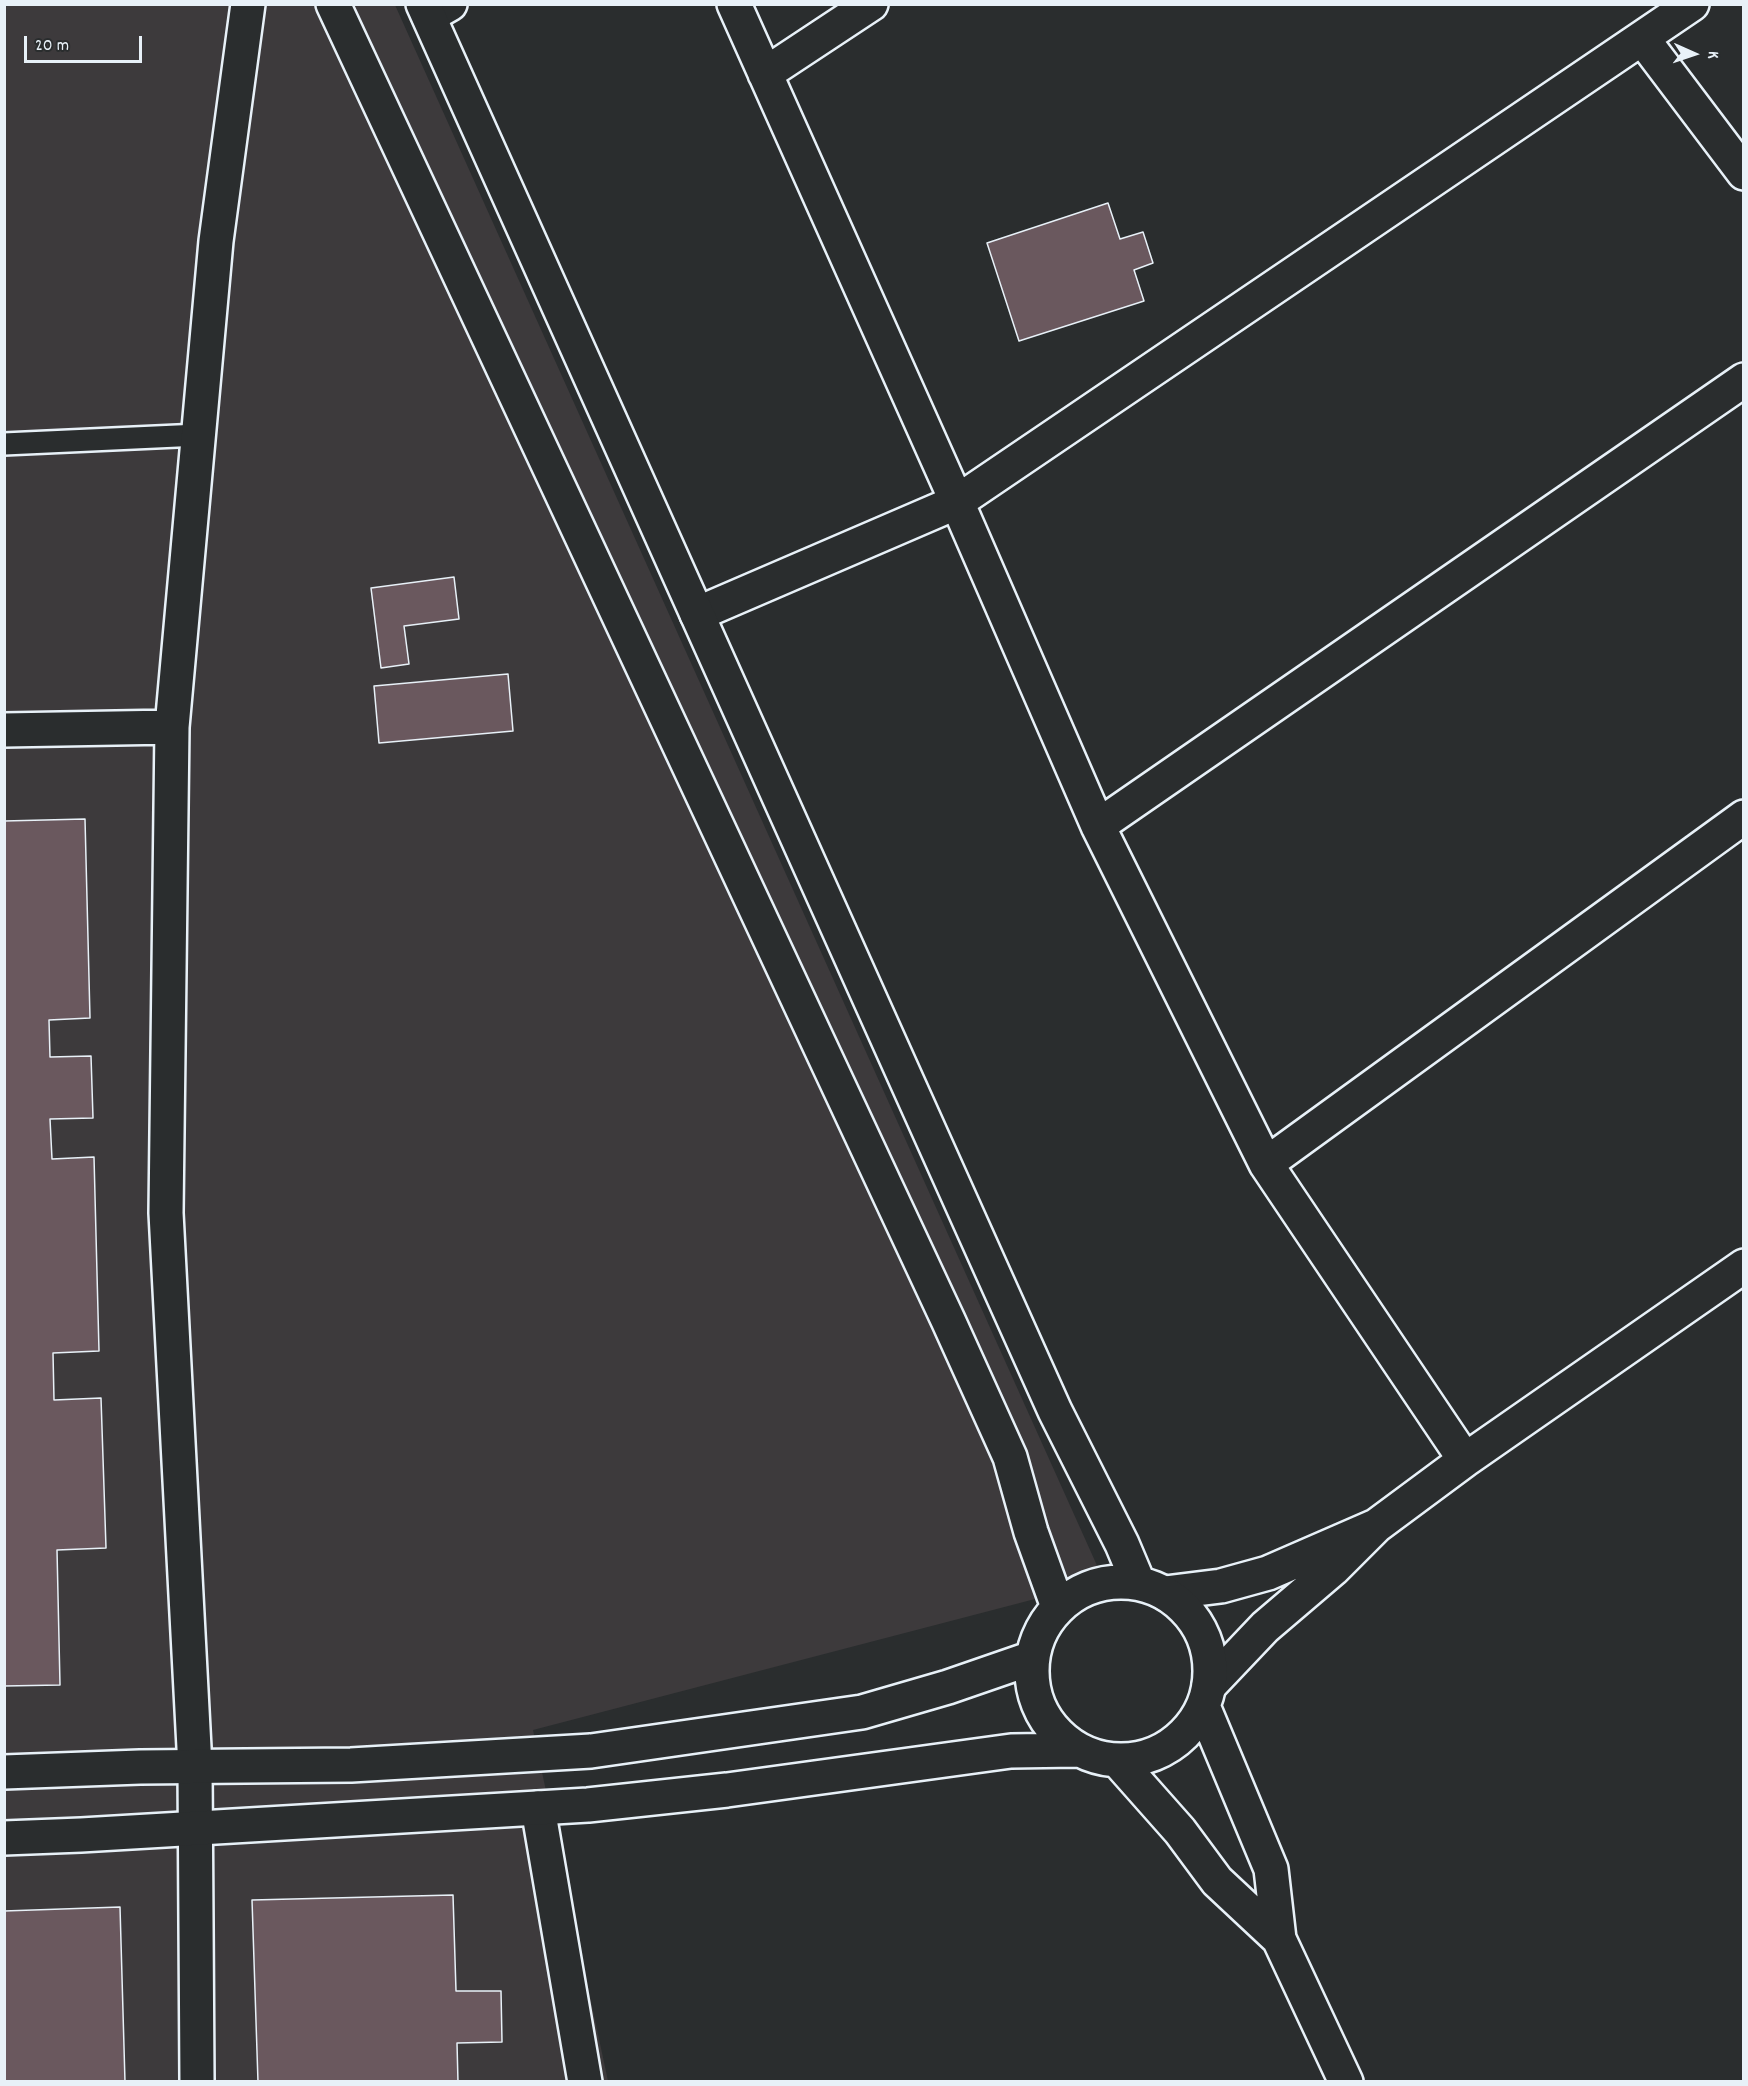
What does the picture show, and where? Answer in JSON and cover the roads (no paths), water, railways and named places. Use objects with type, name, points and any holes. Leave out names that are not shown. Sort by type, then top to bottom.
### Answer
[{"type":"street","points":[[197,2082],[195,1767],[166,1213],[172,727],[216,242],[248,4]]},
{"type":"street","points":[[333,4],[948,1320],[1010,1457],[1031,1532],[1058,1606]]},
{"type":"street","points":[[734,4],[957,502],[1098,826],[1266,1164],[1465,1460]]},
{"type":"street","points":[[765,74],[871,4]]},
{"type":"street","points":[[697,614],[957,502],[1692,4]]},
{"type":"street","points":[[434,8],[697,614],[1050,1400],[1122,1544],[1152,1588],[1188,1611],[1203,1636],[1210,1664],[1206,1696],[1270,1869],[1280,1939],[1346,2082]]},
{"type":"street","points":[[1642,38],[1743,173]]},
{"type":"street","points":[[1098,826],[1743,380]]},
{"type":"street","points":[[4,730],[172,727]]},
{"type":"street","points":[[1266,1164],[1743,817]]},
{"type":"street","points":[[1376,1526],[1268,1573],[1221,1586],[1152,1588],[1109,1581],[1081,1590],[1058,1606],[1041,1630],[1032,1658],[1033,1687],[1042,1715],[1060,1737],[1077,1750],[1097,1758],[1118,1761],[1140,1759],[1178,1740],[1193,1725],[1206,1696],[1266,1627],[1333,1569],[1376,1526],[1465,1460],[1743,1266]]},
{"type":"street","points":[[4,1772],[351,1765],[591,1750],[862,1712],[948,1687],[1032,1658]]},
{"type":"street","points":[[4,1838],[588,1805],[727,1790],[1011,1751],[1077,1750]]},
{"type":"street","points":[[1118,1761],[1180,1831],[1217,1881],[1280,1939]]},
{"type":"street","points":[[538,1808],[585,2082]]},
{"type":"lane","points":[[4,444],[199,435]]}]
